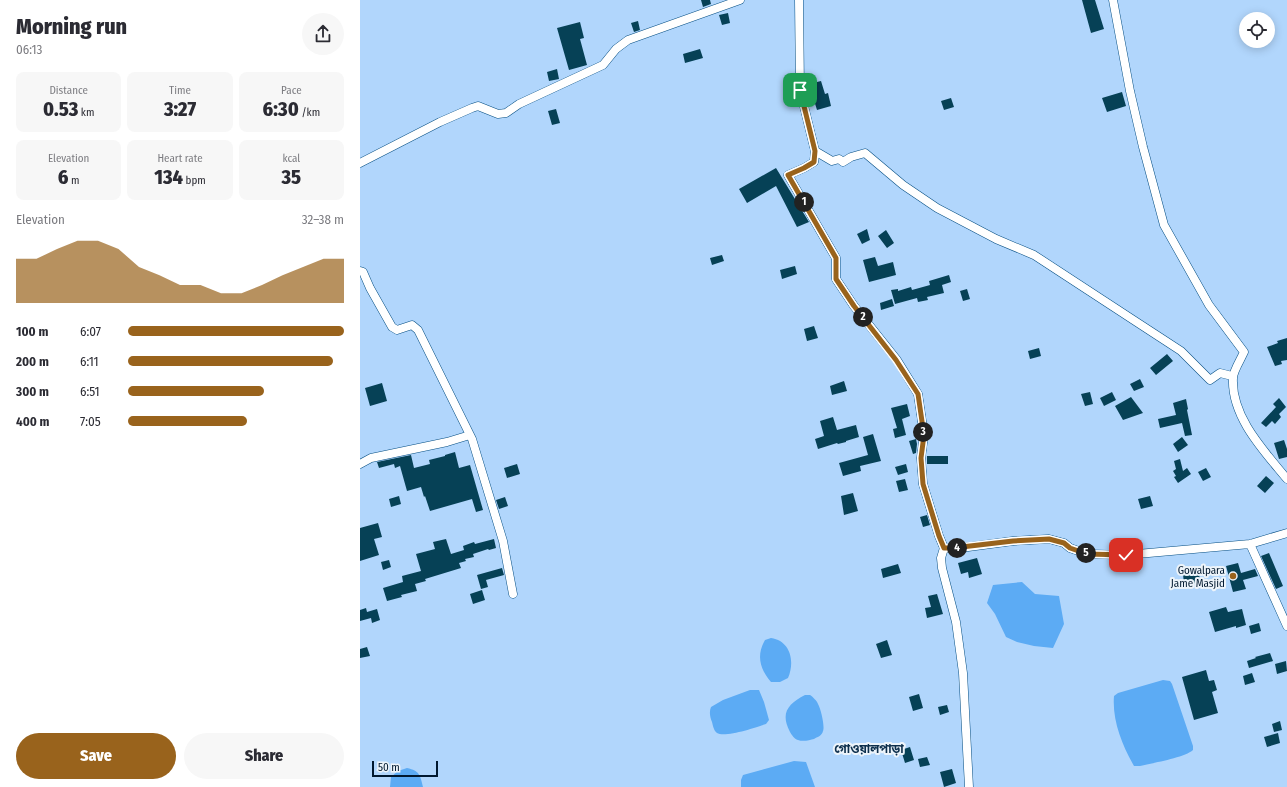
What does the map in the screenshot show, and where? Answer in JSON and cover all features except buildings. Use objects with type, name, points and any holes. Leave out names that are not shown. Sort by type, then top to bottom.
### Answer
[{"type":"street","points":[[360,164],[440,122],[472,108],[478,106],[498,114],[506,113],[519,104],[603,64],[616,49],[628,40],[740,0]]},
{"type":"street","points":[[799,0],[800,90],[815,151],[814,162],[788,175],[836,258],[836,279],[854,306],[896,360],[918,394],[924,435],[921,458],[923,484],[944,548],[941,558],[942,568],[956,622],[963,673],[969,787]]},
{"type":"street","points":[[1113,0],[1130,92],[1164,225],[1209,305],[1244,352],[1232,376],[1236,405],[1254,439],[1287,479]]},
{"type":"street","points":[[815,151],[832,161],[839,159],[843,162],[864,152],[903,185],[937,208],[996,239],[1034,255],[1142,325],[1181,351],[1210,380],[1220,373],[1232,376]]},
{"type":"street","points":[[360,270],[363,272],[370,288],[392,327],[397,330],[412,326],[418,330],[470,435],[503,541],[513,594]]},
{"type":"street","points":[[360,464],[371,458],[447,442],[470,435]]},
{"type":"street","points":[[944,548],[1049,539],[1064,543],[1070,548],[1087,554],[1126,555],[1250,544],[1287,533]]},
{"type":"street","points":[[1250,544],[1287,626]]},
{"type":"water","points":[[1022,582],[1035,594],[1059,596],[1064,624],[1053,648],[1034,646],[1017,642],[1006,637],[995,614],[987,603],[993,585]]},
{"type":"water","points":[[771,638],[783,643],[790,653],[791,665],[788,678],[780,682],[771,682],[764,672],[760,662],[762,646],[765,640]]},
{"type":"water","points":[[1163,680],[1170,681],[1172,684],[1193,746],[1193,750],[1175,758],[1134,766],[1126,750],[1116,723],[1114,696],[1118,693]]},
{"type":"water","points":[[750,690],[759,690],[769,720],[766,724],[734,733],[717,733],[710,716],[711,707],[723,700]]},
{"type":"water","points":[[805,695],[810,695],[815,699],[819,706],[823,729],[822,734],[818,737],[802,741],[795,739],[790,732],[787,725],[786,714],[787,710],[794,702]]},
{"type":"water","points":[[794,761],[806,762],[815,787],[741,787],[743,775]]},
{"type":"water","points":[[407,768],[419,774],[423,787],[390,787],[391,777],[398,771]]},
{"type":"place","name":"Gowalpara Jame Masjid","points":[[1233,576]]},
{"type":"district","name":"গোওয়ালপাড়া","points":[[869,749]]},
{"type":"route","points":[[800,90],[815,151],[814,162],[788,175],[836,258],[836,279],[854,306],[896,360],[918,394],[924,435],[921,458],[923,484],[944,548],[1049,539],[1064,543],[1070,548],[1087,554],[1126,555]]}]
